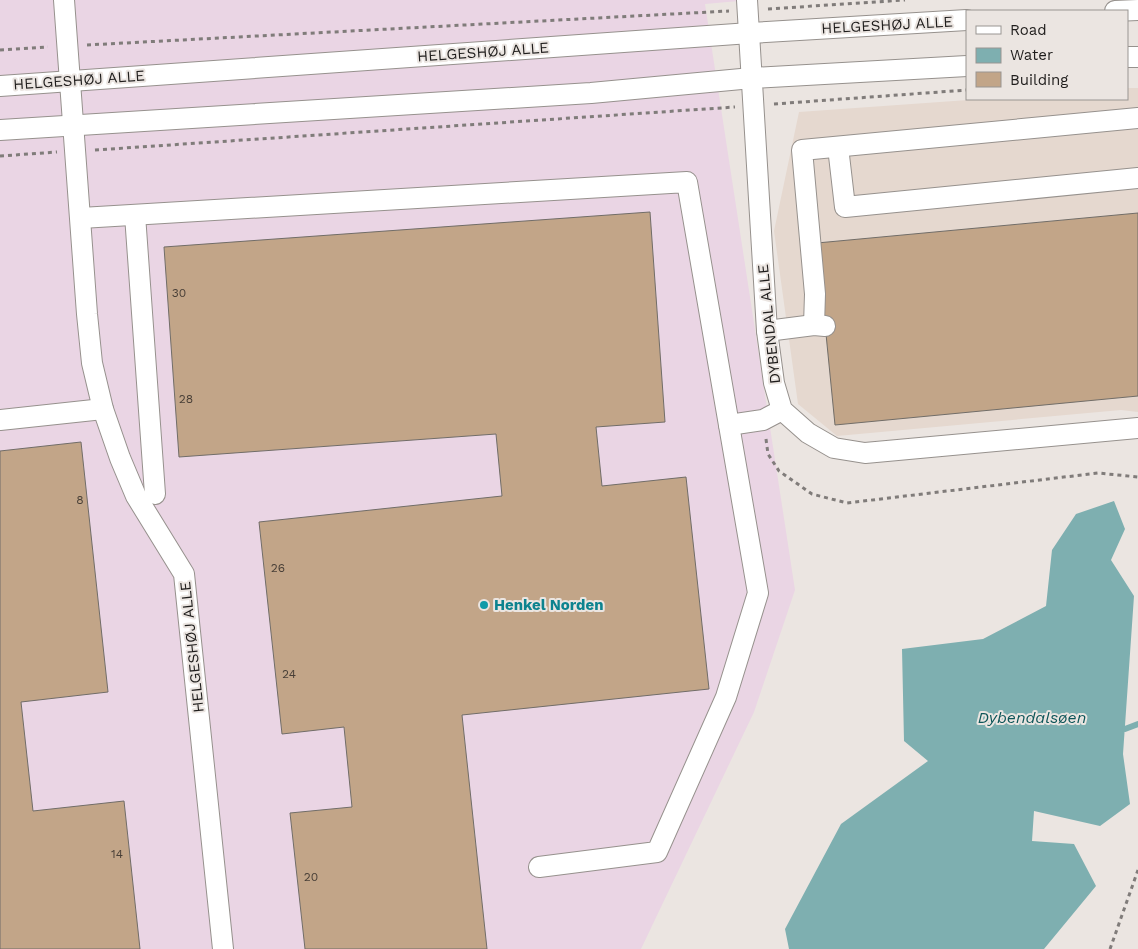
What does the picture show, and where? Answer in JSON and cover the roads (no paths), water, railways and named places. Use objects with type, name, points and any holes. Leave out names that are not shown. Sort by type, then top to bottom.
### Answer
[{"type":"street","name":"HELGESHØJ ALLE","points":[[64,0],[66,46],[92,363],[102,409],[136,496],[184,574],[223,949]]},
{"type":"street","name":"DYBENDAL ALLE","points":[[748,5],[767,331],[774,383],[782,410]]},
{"type":"street","name":"HELGESHØJ ALLE","points":[[0,86],[750,33],[966,20]]},
{"type":"street","points":[[0,130],[590,92],[752,78],[966,66]]},
{"type":"street","points":[[767,331],[819,326],[802,150],[1138,118]]},
{"type":"street","points":[[838,147],[845,207],[1138,178]]},
{"type":"street","points":[[81,218],[687,182],[758,592],[726,697],[657,852],[539,867]]},
{"type":"street","points":[[135,215],[155,494]]},
{"type":"street","points":[[0,420],[102,409]]},
{"type":"street","points":[[729,425],[762,420],[782,410],[808,434],[834,448],[865,453],[1138,428]]},
{"type":"water","name":"Dybendalsøen","points":[[1114,501],[1125,529],[1111,560],[1134,596],[1123,754],[1130,804],[1100,826],[1034,811],[1032,841],[1074,844],[1096,886],[1044,949],[789,949],[785,929],[841,824],[928,761],[904,741],[902,649],[983,639],[1046,606],[1052,550],[1076,514]]},
{"type":"waterway","points":[[1125,729],[1138,724]]},
{"type":"place","name":"Henkel Norden","points":[[484,605]]}]
